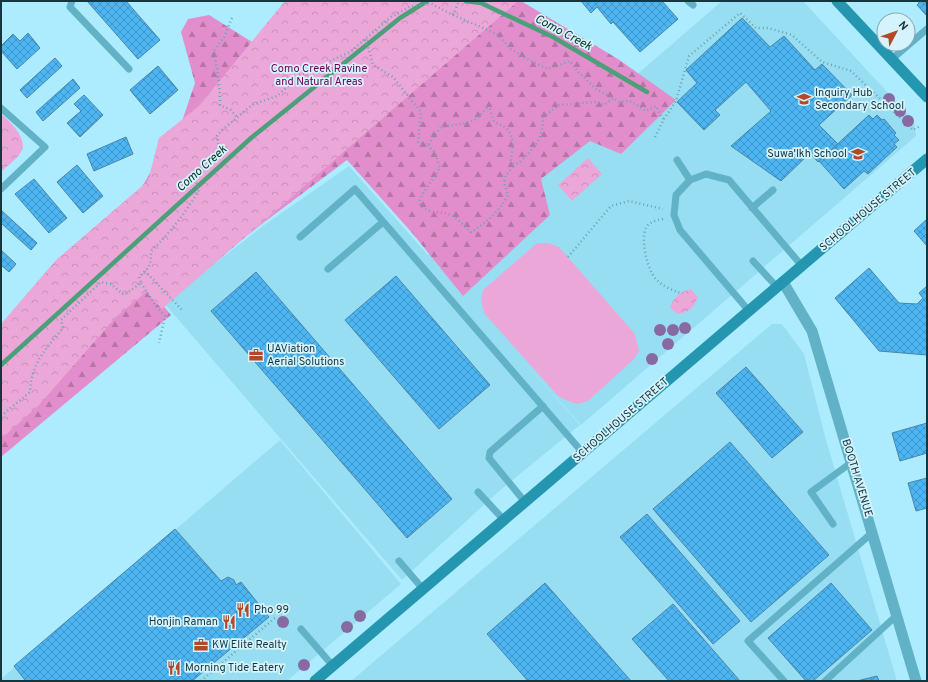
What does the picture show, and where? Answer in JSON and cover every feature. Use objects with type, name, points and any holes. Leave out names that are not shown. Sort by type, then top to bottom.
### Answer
[{"type":"main road","points":[[837,1],[927,97]]},
{"type":"main road","name":"SCHOOLHOUSE STREET","points":[[316,681],[927,159]]},
{"type":"street","name":"BOOTH AVENUE","points":[[780,285],[812,331],[916,681]]},
{"type":"lane","points":[[72,1],[70,7],[129,70]]},
{"type":"lane","points":[[892,59],[927,29]]},
{"type":"lane","points":[[1,108],[45,147],[1,189]]},
{"type":"lane","points":[[677,160],[690,180]]},
{"type":"lane","points":[[749,311],[680,230],[674,215],[676,195],[690,180],[706,174],[729,180],[802,266]]},
{"type":"lane","points":[[300,237],[355,189],[583,453]]},
{"type":"lane","points":[[752,208],[773,190]]},
{"type":"lane","points":[[328,269],[383,222]]},
{"type":"lane","points":[[753,261],[780,285]]},
{"type":"lane","points":[[526,502],[494,465],[489,458],[490,452],[542,406]]},
{"type":"lane","points":[[833,524],[811,492],[852,462]]},
{"type":"lane","points":[[478,492],[504,520]]},
{"type":"lane","points":[[784,681],[748,641],[872,532]]},
{"type":"lane","points":[[399,561],[423,590]]},
{"type":"lane","points":[[825,681],[896,616]]},
{"type":"lane","points":[[301,629],[333,666]]},
{"type":"path","points":[[453,15],[459,1]]},
{"type":"path","points":[[159,343],[165,316],[156,306],[141,283],[139,276],[145,271],[151,262],[151,251],[162,241],[186,212],[199,190],[194,176],[194,170],[204,167],[219,149],[217,136],[237,117],[252,106],[277,96],[300,75],[316,72],[324,73],[326,63],[350,52],[391,17],[409,7],[430,3],[453,15],[497,34],[511,49],[527,59],[548,68],[570,61],[578,72],[596,89],[619,102],[630,101],[646,111],[656,106],[661,117],[664,119]]},
{"type":"path","points":[[655,137],[664,119],[676,101],[689,56],[740,13],[756,28],[768,28],[792,35],[822,62],[851,71],[913,130],[920,126]]},
{"type":"path","points":[[232,18],[224,37],[213,52],[217,66],[220,105],[231,110],[237,117]]},
{"type":"path","points":[[365,40],[373,66],[392,77],[421,112],[418,142],[428,145],[435,153],[440,168],[423,192],[419,202],[421,206],[427,210],[441,212],[452,216],[471,232],[496,213],[508,196],[505,178],[512,170],[514,164],[511,160],[513,146],[512,137],[506,128],[493,120],[490,109],[487,108],[476,119],[467,123],[441,127],[428,145]]},
{"type":"path","points":[[514,164],[519,164],[530,153],[542,133],[543,117],[559,105],[596,102],[604,105],[613,98]]},
{"type":"path","points":[[568,257],[611,206],[629,201],[664,209]]},
{"type":"path","points":[[665,218],[655,220],[648,224],[644,232],[645,255],[650,273],[656,280],[671,290],[680,293]]},
{"type":"path","points":[[145,271],[183,311]]},
{"type":"path","points":[[1,416],[30,392],[30,381],[34,368],[40,356],[63,328],[62,320],[101,282],[111,284],[124,295],[141,283]]},
{"type":"path","points":[[201,681],[276,617]]},
{"type":"shaded area","points":[[722,1],[803,1],[914,121],[916,136],[581,425],[517,354],[580,425],[498,492],[402,580],[164,303],[263,226],[349,166],[428,255]]},
{"type":"shaded area","points":[[772,324],[782,324],[804,354],[826,440],[897,681],[351,681]]},
{"type":"shaded area","points":[[280,440],[401,584],[287,681],[1,681],[1,679]]},
{"type":"green space","name":"Como Creek Ravine and Natural Areas","points":[[285,1],[518,1],[162,309],[146,292],[117,316],[38,406],[1,439],[1,324],[56,260],[148,181],[159,138],[199,106]]},
{"type":"green space","points":[[290,1],[521,1],[618,59],[676,100],[621,154],[590,141],[541,179],[550,215],[463,296],[413,234],[347,160],[263,223],[161,303],[171,315],[1,457],[1,332],[119,223],[181,124],[195,83],[181,32],[188,19],[209,15],[252,42]]},
{"type":"green space","points":[[1,114],[9,121],[21,137],[23,147],[17,158],[1,172]]},
{"type":"green space","points":[[588,158],[602,174],[572,201],[558,185]]},
{"type":"green space","points":[[537,243],[548,243],[559,247],[635,334],[639,351],[634,359],[588,401],[577,404],[558,396],[484,313],[481,299],[483,290]]},
{"type":"green space","points":[[691,289],[698,297],[688,311],[677,314],[670,307],[672,303],[678,295]]},
{"type":"building","points":[[87,1],[126,1],[160,40],[138,59]]},
{"type":"building","points":[[581,1],[662,1],[678,19],[640,52],[613,22],[611,24],[597,7],[591,13]]},
{"type":"building","points":[[918,1],[927,1],[927,16],[917,5],[919,3]]},
{"type":"building","name":"Inquiry Hub Secondary School","points":[[742,18],[770,47],[784,36],[815,70],[822,64],[852,95],[819,125],[838,144],[818,162],[810,153],[781,181],[731,146],[771,111],[746,82],[715,110],[720,115],[704,130],[677,102],[697,83],[686,70]]},
{"type":"building","points":[[28,33],[40,48],[17,69],[1,51],[1,46],[13,34],[20,41]]},
{"type":"building","points":[[55,58],[62,66],[27,98],[20,90]]},
{"type":"building","points":[[158,66],[178,90],[150,114],[130,90]]},
{"type":"building","points":[[73,79],[80,88],[43,121],[36,112]]},
{"type":"building","points":[[84,95],[103,115],[80,137],[67,123],[81,111],[74,104]]},
{"type":"building","name":"Suwa'lkh School","points":[[869,115],[873,119],[877,115],[882,120],[884,119],[896,133],[894,135],[899,140],[894,144],[897,147],[868,174],[864,171],[844,189],[819,161]]},
{"type":"building","points":[[126,137],[133,154],[94,171],[87,154]]},
{"type":"building","points":[[77,165],[103,196],[83,213],[57,182]]},
{"type":"building","points":[[34,179],[67,218],[49,233],[15,194]]},
{"type":"building","points":[[2,211],[37,243],[31,250],[1,223]]},
{"type":"building","points":[[927,219],[927,246],[914,231]]},
{"type":"building","points":[[1,250],[16,264],[9,272],[1,265]]},
{"type":"building","points":[[869,268],[899,303],[917,304],[923,298],[919,293],[927,286],[927,355],[879,351],[835,298]]},
{"type":"building","points":[[256,272],[452,499],[407,538],[211,311]]},
{"type":"building","points":[[396,276],[490,385],[439,429],[345,320]]},
{"type":"building","points":[[746,367],[803,432],[772,458],[716,393]]},
{"type":"building","points":[[927,423],[927,453],[900,461],[892,433]]},
{"type":"building","points":[[730,442],[829,555],[751,622],[653,509]]},
{"type":"building","points":[[927,478],[927,508],[916,511],[908,483]]},
{"type":"building","points":[[647,514],[740,621],[713,644],[620,537]]},
{"type":"building","points":[[175,529],[221,581],[228,577],[234,580],[236,585],[241,582],[269,617],[192,681],[24,681],[25,680],[14,666]]},
{"type":"building","points":[[545,583],[631,681],[528,681],[487,634]]},
{"type":"building","points":[[831,583],[872,630],[813,681],[806,681],[768,638]]},
{"type":"building","points":[[673,604],[740,681],[669,681],[632,639]]},
{"type":"building","points":[[877,676],[879,681],[857,681]]},
{"type":"waterway","name":"Como Creek","points":[[1,365],[251,138],[400,18],[427,1]]},
{"type":"waterway","name":"Como Creek","points":[[466,1],[481,3],[553,37],[647,92]]},
{"type":"place","name":"Inquiry Hub Secondary School","points":[[804,99]]},
{"type":"place","name":"Suwa'lkh School","points":[[858,154]]},
{"type":"place","name":"UAViation Aerial Solutions","points":[[256,355]]},
{"type":"place","name":"Pho 99","points":[[243,610]]},
{"type":"place","name":"Honjin Raman","points":[[229,622]]},
{"type":"place","name":"KW Elite Realty","points":[[201,645]]},
{"type":"place","name":"Morning Tide Eatery","points":[[174,668]]}]
